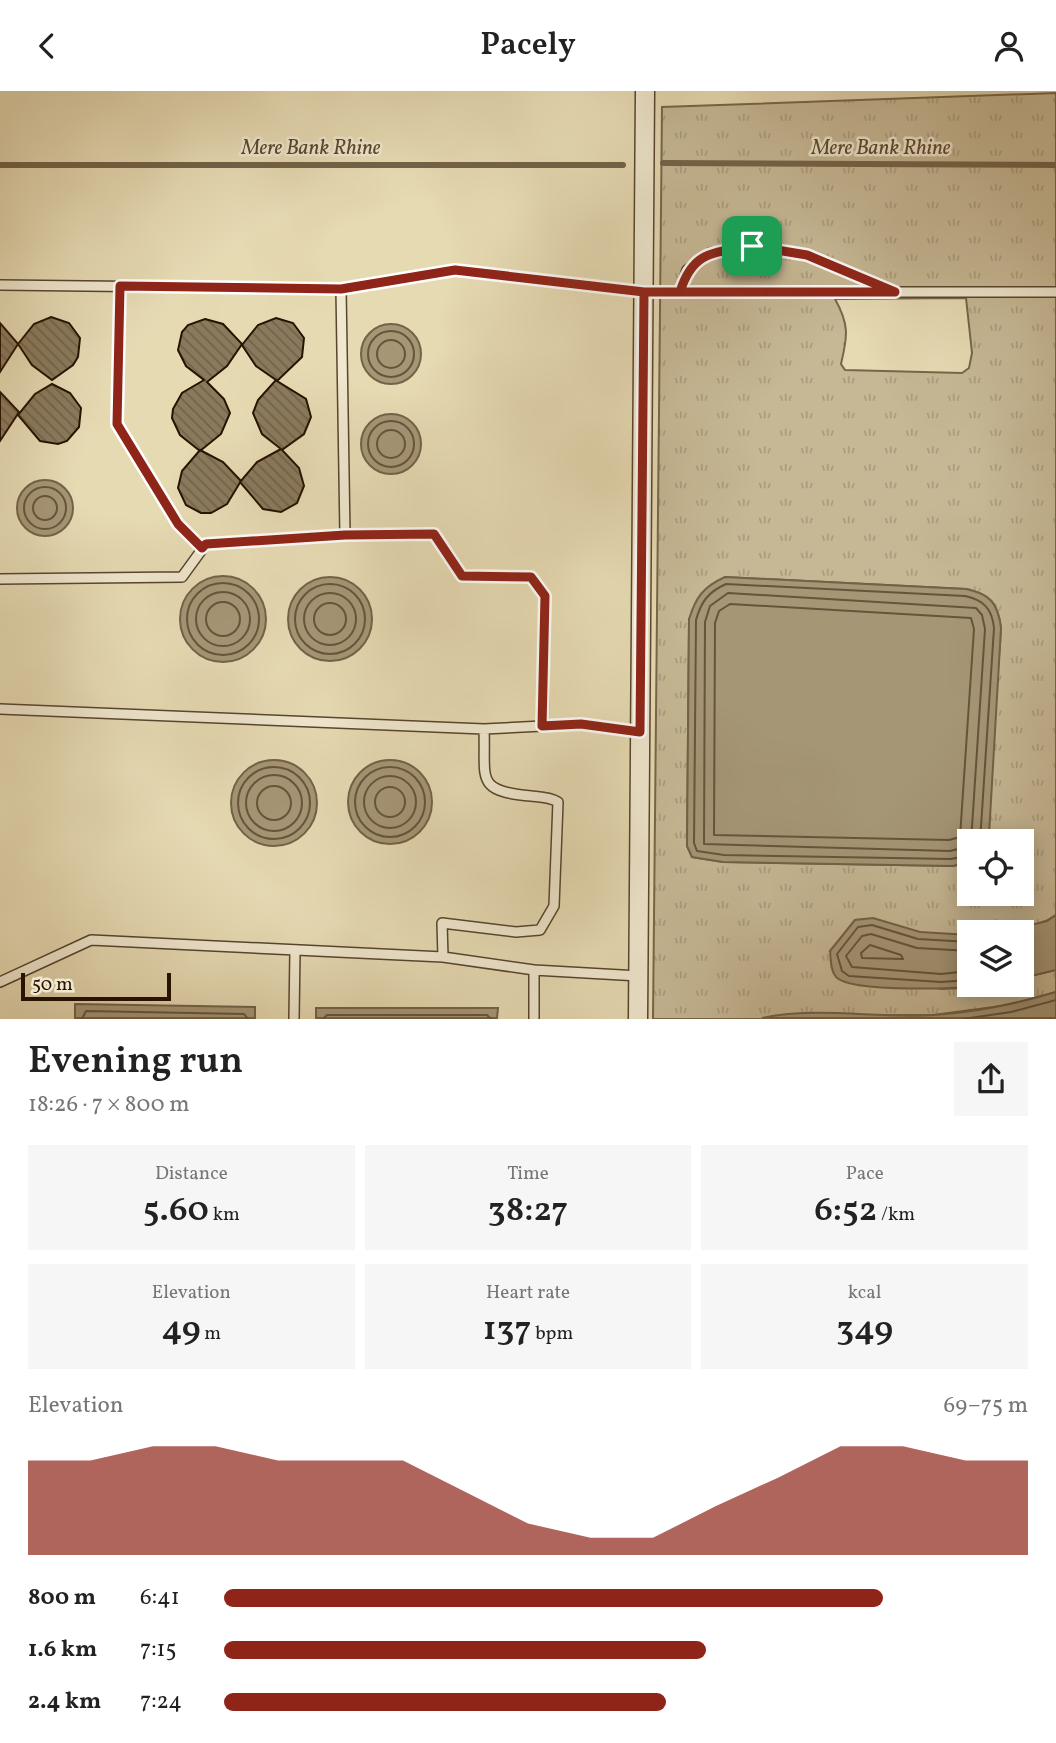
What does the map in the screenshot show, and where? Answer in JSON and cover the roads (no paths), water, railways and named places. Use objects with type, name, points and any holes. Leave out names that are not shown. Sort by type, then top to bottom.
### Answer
[{"type":"street","points":[[638,1019],[645,91]]},
{"type":"lane","points":[[680,292],[687,270],[710,253],[752,246],[807,255],[895,292]]},
{"type":"lane","points":[[0,285],[341,289],[455,270],[644,292],[1056,292]]},
{"type":"lane","points":[[120,286],[117,424],[178,524],[202,548]]},
{"type":"lane","points":[[341,289],[345,535]]},
{"type":"lane","points":[[0,579],[182,577],[206,544],[345,535],[434,534],[462,576],[531,577],[545,596],[542,726]]},
{"type":"lane","points":[[0,709],[484,729],[581,724],[640,732]]},
{"type":"lane","points":[[443,957],[442,923],[516,932],[540,930],[554,906],[558,802],[499,793],[490,786],[486,777],[484,729]]},
{"type":"lane","points":[[0,982],[91,940],[443,957],[534,971],[639,976]]},
{"type":"lane","points":[[295,950],[295,1019]]},
{"type":"lane","points":[[534,971],[534,1019]]},
{"type":"water","points":[[391,324],[412,333],[421,354],[412,375],[391,384],[370,375],[361,354],[370,333]]},
{"type":"water","points":[[391,414],[412,423],[421,444],[412,465],[391,474],[370,465],[361,444],[370,423]]},
{"type":"water","points":[[40,480],[50,480],[65,488],[71,497],[71,519],[65,528],[50,536],[40,536],[22,524],[17,513],[17,503],[29,485]]},
{"type":"water","points":[[223,576],[247,583],[259,595],[266,619],[259,643],[247,655],[223,662],[199,655],[187,643],[180,619],[187,595],[199,583]]},
{"type":"water","points":[[330,577],[346,580],[360,589],[369,603],[372,619],[369,635],[360,649],[346,658],[330,661],[314,658],[300,649],[291,635],[288,619],[291,603],[300,589],[314,580]]},
{"type":"water","points":[[725,577],[966,589],[991,601],[998,612],[1001,628],[989,829],[957,829],[957,865],[723,862],[692,857],[687,846],[689,619],[701,594]]},
{"type":"water","points":[[266,760],[282,760],[305,772],[314,786],[317,803],[314,820],[305,834],[282,846],[266,846],[250,839],[238,827],[231,811],[231,795],[238,779],[250,767]]},
{"type":"water","points":[[390,760],[406,763],[425,779],[432,802],[429,818],[413,837],[390,844],[374,841],[355,825],[348,802],[351,786],[367,767]]},
{"type":"water","points":[[1056,915],[1056,970],[1034,975],[1034,924]]},
{"type":"water","points":[[873,918],[920,932],[957,934],[957,988],[863,986],[836,977],[830,951],[855,920]]},
{"type":"water","points":[[1056,992],[1056,1018],[762,1018],[804,1013],[912,1016],[950,1014],[996,1007]]},
{"type":"water","points":[[75,1004],[255,1007],[255,1018],[75,1018]]},
{"type":"water","points":[[316,1008],[498,1008],[497,1018],[316,1018]]},
{"type":"waterway","name":"Mere Bank Rhine","points":[[663,163],[1056,165]]},
{"type":"waterway","name":"Mere Bank Rhine","points":[[0,165],[623,165]]}]
